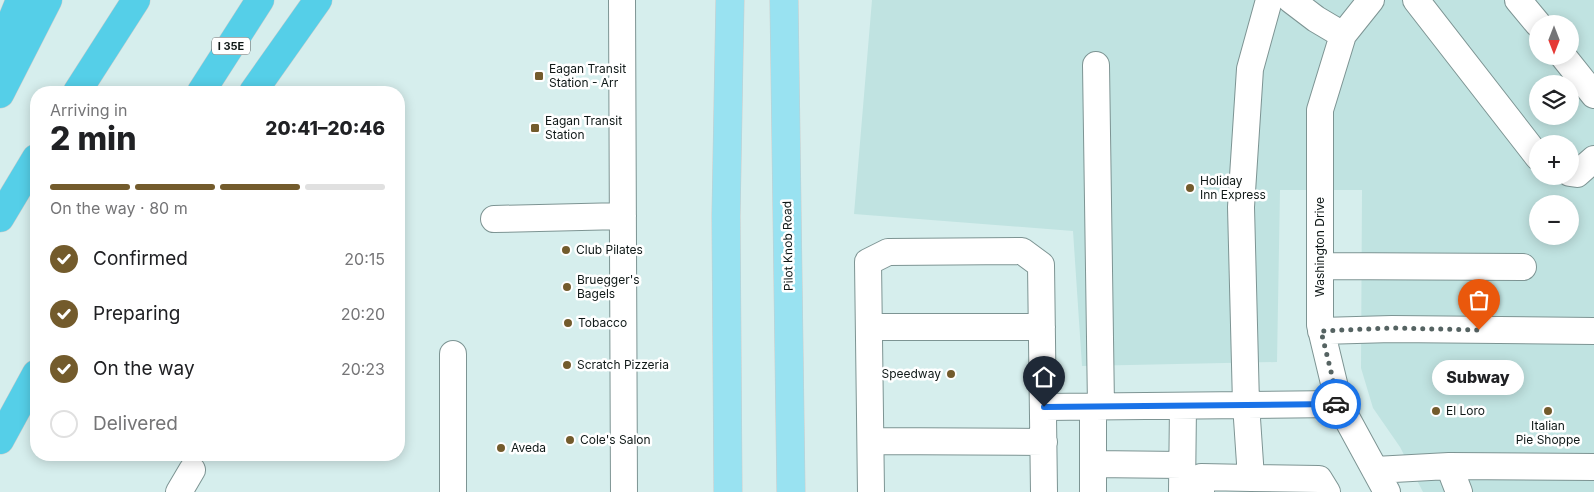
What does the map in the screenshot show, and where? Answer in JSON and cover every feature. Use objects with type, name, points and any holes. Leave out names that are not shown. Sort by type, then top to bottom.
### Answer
[{"type":"highway","points":[[0,49],[20,0]]},
{"type":"highway","points":[[0,94],[48,0]]},
{"type":"highway","points":[[81,86],[136,0]]},
{"type":"highway","name":"I 35E","points":[[205,86],[260,0]]},
{"type":"highway","points":[[257,86],[318,0]]},
{"type":"highway","points":[[0,218],[30,168]]},
{"type":"highway","points":[[0,440],[30,385]]},
{"type":"highway","points":[[0,455],[30,412]]},
{"type":"main road","points":[[728,492],[726,216],[730,0]]},
{"type":"main road","name":"Pilot Knob Road","points":[[784,0],[791,492]]},
{"type":"street","points":[[622,0],[624,492]]},
{"type":"street","points":[[1251,478],[1246,404],[1241,207],[1250,69],[1269,0]]},
{"type":"street","points":[[1291,0],[1316,19],[1344,35]]},
{"type":"street","name":"Washington Drive","points":[[1372,0],[1344,35],[1320,110],[1321,331],[1339,404],[1382,481]]},
{"type":"street","points":[[1416,0],[1529,145]]},
{"type":"street","points":[[1518,0],[1530,15]]},
{"type":"street","points":[[1093,492],[1097,406],[1096,65]]},
{"type":"street","points":[[1570,65],[1594,95]]},
{"type":"street","points":[[1579,172],[1594,159]]},
{"type":"street","points":[[494,219],[623,216]]},
{"type":"street","points":[[872,492],[868,262],[888,252],[1012,251],[1022,251],[1041,265],[1044,492]]},
{"type":"street","points":[[1320,266],[1523,267]]},
{"type":"street","points":[[869,327],[1042,327]]},
{"type":"street","points":[[1321,331],[1392,328],[1594,332]]},
{"type":"street","points":[[453,354],[453,492]]},
{"type":"street","points":[[1044,407],[1339,404]]},
{"type":"street","points":[[1183,406],[1192,482]]},
{"type":"street","points":[[871,441],[1044,442]]},
{"type":"street","points":[[1093,464],[1192,482],[1251,478],[1319,479],[1327,492]]},
{"type":"street","points":[[1449,466],[1459,492]]},
{"type":"street","points":[[1382,481],[1449,466],[1594,467]]},
{"type":"street","points":[[180,492],[192,470]]},
{"type":"shaded area","points":[[872,0],[1594,0],[1594,492],[1423,492],[1400,447],[1373,408],[1361,368],[1362,190],[1280,190],[1277,362],[1082,366],[1073,231],[854,214]]},
{"type":"way so far","points":[[1336,404],[1339,404],[1321,331],[1392,328],[1479,330]]},
{"type":"place","name":"Eagan Transit Station - Arr","points":[[539,76]]},
{"type":"place","name":"Eagan Transit Station","points":[[535,128]]},
{"type":"place","name":"Holiday Inn Express","points":[[1190,188]]},
{"type":"place","name":"Club Pilates","points":[[566,250]]},
{"type":"place","name":"Bruegger's Bagels","points":[[567,287]]},
{"type":"place","name":"Tobacco","points":[[568,323]]},
{"type":"place","name":"Subway","points":[[1479,330]]},
{"type":"place","name":"Scratch Pizzeria","points":[[567,365]]},
{"type":"place","name":"Speedway","points":[[951,374]]},
{"type":"place","name":"El Loro","points":[[1436,411]]},
{"type":"place","name":"Italian Pie Shoppe","points":[[1548,411]]},
{"type":"place","name":"Cole's Salon","points":[[570,440]]},
{"type":"place","name":"Aveda","points":[[501,448]]},
{"type":"route","points":[[1044,407],[1336,404]]}]
